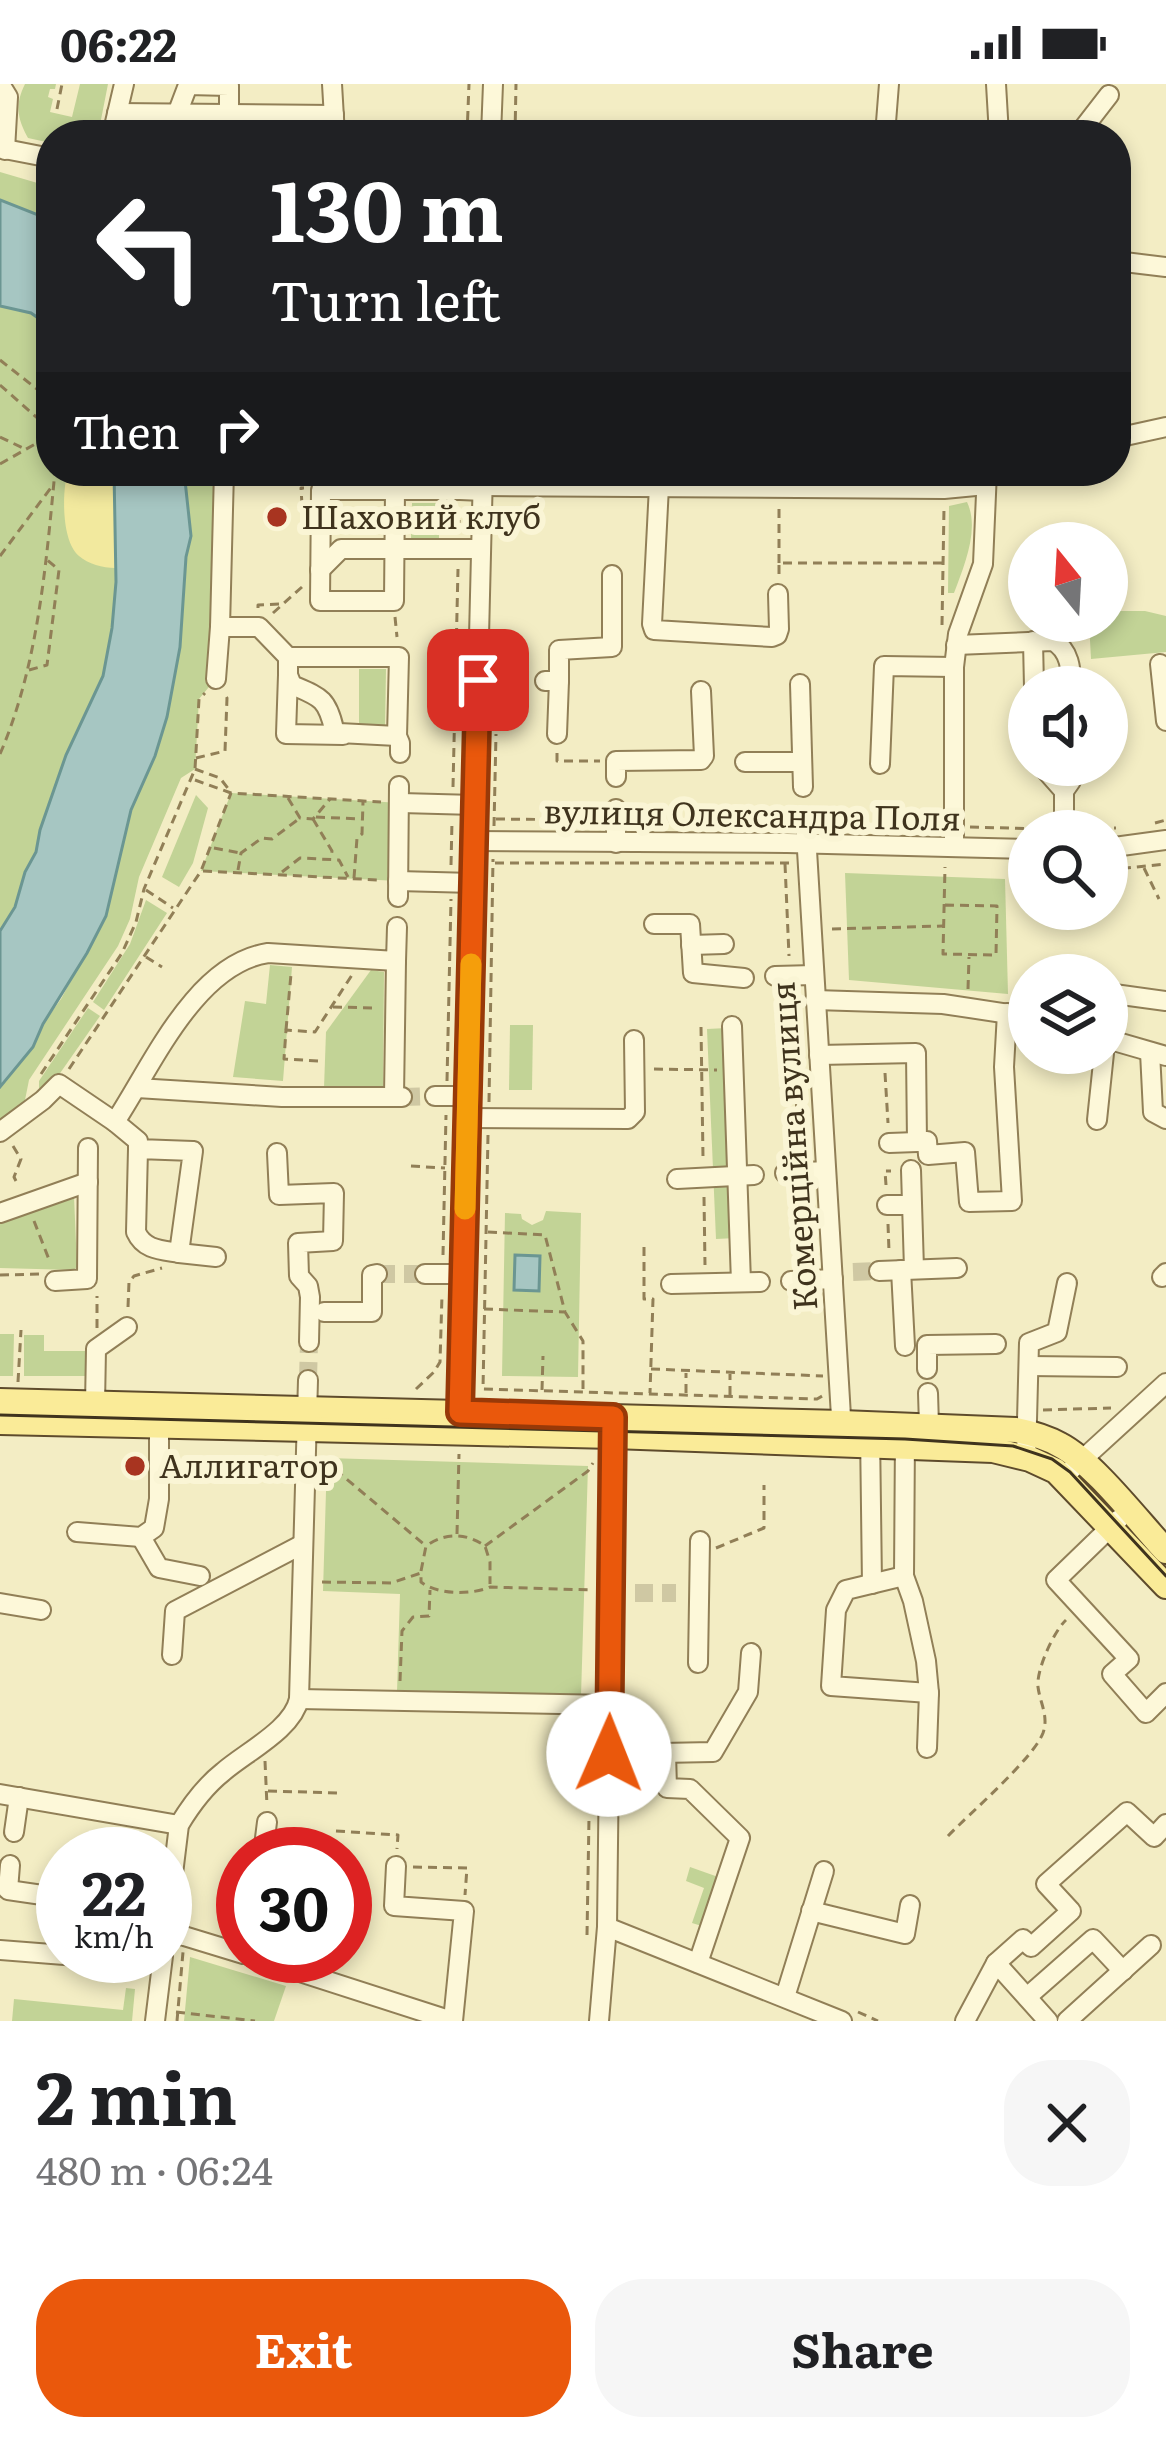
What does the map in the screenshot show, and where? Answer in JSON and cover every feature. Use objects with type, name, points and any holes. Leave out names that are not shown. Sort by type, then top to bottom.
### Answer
[{"type":"main road","points":[[9,1401],[95,1404],[306,1430]]},
{"type":"main road","points":[[0,1422],[613,1437],[870,1434],[975,1426],[1026,1445],[1063,1446],[1073,1469],[1119,1519],[1166,1586]]},
{"type":"main road","points":[[1119,1519],[1166,1552]]},
{"type":"street","points":[[115,120],[124,84]]},
{"type":"street","points":[[332,84],[334,120]]},
{"type":"street","points":[[492,120],[493,84]]},
{"type":"street","points":[[886,120],[889,84]]},
{"type":"street","points":[[996,84],[998,120]]},
{"type":"street","points":[[177,114],[188,85],[229,86],[229,120]]},
{"type":"street","points":[[10,88],[3,149],[36,155]]},
{"type":"street","points":[[1090,120],[1109,95]]},
{"type":"street","points":[[117,112],[205,120]]},
{"type":"street","points":[[1131,263],[1166,267]]},
{"type":"street","points":[[1131,435],[1166,427]]},
{"type":"street","points":[[216,679],[224,486]]},
{"type":"street","points":[[395,490],[394,601],[320,601],[321,490],[395,490],[460,490],[472,486]]},
{"type":"street","points":[[460,1433],[473,883],[484,841],[475,805],[483,486]]},
{"type":"street","points":[[778,594],[779,629],[772,637],[654,630],[659,486],[799,486]]},
{"type":"street","points":[[928,486],[951,486]]},
{"type":"street","points":[[954,847],[956,645],[983,564],[987,486]]},
{"type":"street","points":[[320,570],[341,549],[481,549]]},
{"type":"street","points":[[557,734],[552,681],[559,650],[612,647],[613,575]]},
{"type":"street","points":[[220,626],[259,627],[288,666],[292,685],[320,697],[329,708],[334,729],[343,735]]},
{"type":"street","points":[[956,645],[1014,642]]},
{"type":"street","points":[[399,657],[398,744],[343,735],[286,734],[288,666],[399,657]]},
{"type":"street","points":[[1160,664],[1166,721]]},
{"type":"street","points":[[880,764],[884,666],[954,667]]},
{"type":"street","points":[[478,680],[515,680]]},
{"type":"street","points":[[800,684],[803,787]]},
{"type":"street","points":[[616,769],[701,760],[701,691]]},
{"type":"street","points":[[745,762],[802,763]]},
{"type":"street","points":[[1060,786],[1064,791]]},
{"type":"street","points":[[1064,810],[1068,786]]},
{"type":"street","points":[[473,883],[398,889],[400,794],[475,805]]},
{"type":"street","points":[[616,815],[616,843]]},
{"type":"street","name":"вулиця Олександра Поля","points":[[484,841],[616,843],[805,837],[1008,848]]},
{"type":"street","name":"Комерційна вулиця","points":[[805,837],[826,1171],[839,1274],[843,1433]]},
{"type":"street","points":[[1128,845],[1166,840]]},
{"type":"street","points":[[654,924],[690,925],[693,973],[744,978]]},
{"type":"street","points":[[137,1088],[282,1097],[398,1097],[397,926]]},
{"type":"street","points":[[691,945],[724,944]]},
{"type":"street","points":[[115,1122],[181,1016],[232,965],[268,953],[396,961]]},
{"type":"street","points":[[783,976],[814,975]]},
{"type":"street","points":[[1128,996],[1166,1001]]},
{"type":"street","points":[[815,1000],[943,1004],[1007,1013],[1004,1067],[1012,1201],[968,1202],[965,1153],[928,1155],[927,1142],[889,1142]]},
{"type":"street","points":[[671,1284],[750,1282],[732,1026]]},
{"type":"street","points":[[467,1118],[633,1117],[634,1040]]},
{"type":"street","points":[[1128,1045],[1158,1054],[1153,1112],[1166,1119]]},
{"type":"street","points":[[819,1055],[916,1053],[917,1142]]},
{"type":"street","points":[[1097,1120],[1102,1074]]},
{"type":"street","points":[[1,1131],[58,1084],[134,1136],[139,1238],[154,1249],[216,1257]]},
{"type":"street","points":[[441,1096],[468,1096]]},
{"type":"street","points":[[55,1278],[87,1280],[88,1148]]},
{"type":"street","points":[[138,1149],[193,1151],[179,1253]]},
{"type":"street","points":[[277,1153],[279,1195],[334,1193],[333,1241],[298,1243],[299,1276],[310,1297],[309,1342]]},
{"type":"street","points":[[905,1346],[911,1170]]},
{"type":"street","points":[[793,1172],[826,1171]]},
{"type":"street","points":[[677,1179],[746,1175]]},
{"type":"street","points":[[0,1213],[88,1182]]},
{"type":"street","points":[[887,1205],[912,1205]]},
{"type":"street","points":[[879,1271],[957,1268]]},
{"type":"street","points":[[324,1312],[372,1312],[372,1274],[377,1274]]},
{"type":"street","points":[[434,1274],[464,1274]]},
{"type":"street","points":[[798,1280],[839,1274]]},
{"type":"street","points":[[1026,1445],[1029,1343],[1057,1332],[1066,1283]]},
{"type":"street","points":[[95,1404],[96,1349],[127,1327]]},
{"type":"street","points":[[927,1370],[926,1346],[996,1344]]},
{"type":"street","points":[[1029,1366],[1117,1367]]},
{"type":"street","points":[[14,1832],[12,1792],[179,1825],[219,1774],[293,1717],[299,1699],[308,1380]]},
{"type":"street","points":[[1073,1469],[1165,1386]]},
{"type":"street","points":[[927,1748],[929,1694],[922,1634],[904,1576],[913,1432],[928,1393]]},
{"type":"street","points":[[76,1532],[141,1537],[154,1528],[159,1426]]},
{"type":"street","points":[[870,1434],[872,1584]]},
{"type":"street","points":[[599,2021],[607,1937],[613,1437]]},
{"type":"street","points":[[1119,1519],[1056,1580],[1129,1659],[1112,1674],[1146,1713],[1166,1693]]},
{"type":"street","points":[[141,1537],[159,1568],[200,1576]]},
{"type":"street","points":[[172,1655],[175,1611],[303,1544]]},
{"type":"street","points":[[698,1663],[700,1548]]},
{"type":"street","points":[[904,1576],[845,1590],[836,1610],[831,1686],[929,1694]]},
{"type":"street","points":[[676,1593],[699,1593]]},
{"type":"street","points":[[0,1603],[41,1610]]},
{"type":"street","points":[[609,1754],[713,1752],[748,1692],[751,1653]]},
{"type":"street","points":[[299,1699],[610,1705]]},
{"type":"street","points":[[666,1753],[667,1788],[690,1790],[740,1838],[698,1963]]},
{"type":"street","points":[[965,2021],[996,1964],[1023,1939],[1031,1947],[1071,1911],[1046,1884],[1127,1812],[1154,1837],[1166,1824]]},
{"type":"street","points":[[266,1827],[267,1822]]},
{"type":"street","points":[[334,1983],[453,2021],[464,1911],[394,1906],[396,1866]]},
{"type":"street","points":[[785,1997],[824,1871]]},
{"type":"street","points":[[6,1873],[8,1890],[36,1894]]},
{"type":"street","points":[[812,1911],[904,1934],[910,1905]]},
{"type":"street","points":[[607,1937],[698,1963],[842,2021]]},
{"type":"street","points":[[1027,1997],[1093,1939],[1123,1970]]},
{"type":"street","points":[[1067,2021],[1151,1945]]},
{"type":"street","points":[[0,1950],[36,1953]]},
{"type":"street","points":[[996,1964],[1048,2021]]},
{"type":"street","points":[[156,2015],[160,1983]]},
{"type":"path","points":[[57,109],[62,84]]},
{"type":"path","points":[[468,120],[469,84]]},
{"type":"path","points":[[515,120],[516,84]]},
{"type":"path","points":[[0,360],[36,388]]},
{"type":"path","points":[[0,385],[36,414]]},
{"type":"path","points":[[0,437],[25,449]]},
{"type":"path","points":[[0,464],[36,442]]},
{"type":"path","points":[[0,556],[52,486]]},
{"type":"path","points":[[0,754],[27,671],[54,486]]},
{"type":"path","points":[[778,594],[779,488]]},
{"type":"path","points":[[942,625],[944,488]]},
{"type":"path","points":[[407,1394],[440,1362],[434,1274],[445,1168],[441,1096],[460,490]]},
{"type":"path","points":[[27,671],[47,665],[55,617],[59,570],[45,559]]},
{"type":"path","points":[[779,563],[944,563]]},
{"type":"path","points":[[394,601],[399,657]]},
{"type":"path","points":[[269,618],[283,604]]},
{"type":"path","points":[[37,614],[55,617]]},
{"type":"path","points":[[196,758],[225,751],[227,698]]},
{"type":"path","points":[[30,1110],[37,1080],[122,952],[136,922],[144,889],[195,769],[199,699]]},
{"type":"path","points":[[496,719],[494,818],[484,841],[493,863],[483,1389],[817,1399],[825,1394]]},
{"type":"path","points":[[557,734],[557,760],[616,769]]},
{"type":"path","points":[[195,769],[220,778],[231,793]]},
{"type":"path","points":[[191,779],[231,793],[363,800],[400,794]]},
{"type":"path","points":[[69,1069],[201,871],[231,793]]},
{"type":"path","points":[[287,796],[300,818]]},
{"type":"path","points":[[314,818],[331,798]]},
{"type":"path","points":[[352,878],[357,838],[362,834],[363,800]]},
{"type":"path","points":[[494,818],[616,815],[805,837],[955,826],[1008,828]]},
{"type":"path","points":[[237,874],[241,853],[262,838],[272,839],[300,818],[362,819]]},
{"type":"path","points":[[314,818],[332,851],[331,860]]},
{"type":"path","points":[[1151,824],[1166,820]]},
{"type":"path","points":[[798,1280],[783,976],[785,862],[805,837]]},
{"type":"path","points":[[210,847],[241,853]]},
{"type":"path","points":[[278,875],[300,858],[338,860],[352,878]]},
{"type":"path","points":[[493,863],[785,862]]},
{"type":"path","points":[[1128,868],[1166,864]]},
{"type":"path","points":[[945,905],[997,906],[996,956],[943,954],[946,866]]},
{"type":"path","points":[[1144,867],[1159,899]]},
{"type":"path","points":[[201,871],[352,878],[398,889]]},
{"type":"path","points":[[144,889],[175,909]]},
{"type":"path","points":[[830,928],[944,926]]},
{"type":"path","points":[[968,996],[969,955]]},
{"type":"path","points":[[144,956],[162,968]]},
{"type":"path","points":[[286,1030],[315,1032],[363,959]]},
{"type":"path","points":[[290,992],[284,1059],[318,1061]]},
{"type":"path","points":[[331,1007],[395,1009]]},
{"type":"path","points":[[701,1027],[705,1284]]},
{"type":"path","points":[[884,1053],[889,1142]]},
{"type":"path","points":[[658,1056],[657,1069],[734,1070]]},
{"type":"path","points":[[0,1275],[55,1278],[14,1177],[22,1159],[1,1131]]},
{"type":"path","points":[[411,1166],[445,1168]]},
{"type":"path","points":[[486,1232],[544,1235],[566,1312],[583,1341],[583,1392]]},
{"type":"path","points":[[644,1247],[644,1299],[653,1300],[650,1394]]},
{"type":"path","points":[[127,1327],[129,1282],[160,1269],[179,1253]]},
{"type":"path","points":[[87,1280],[97,1291],[96,1349]]},
{"type":"path","points":[[484,1309],[566,1312]]},
{"type":"path","points":[[9,1401],[21,1330]]},
{"type":"path","points":[[542,1391],[543,1356]]},
{"type":"path","points":[[651,1370],[824,1376]]},
{"type":"path","points":[[686,1371],[686,1395]]},
{"type":"path","points":[[730,1372],[730,1396]]},
{"type":"path","points":[[306,1430],[327,1463],[426,1546]]},
{"type":"path","points":[[457,1536],[460,1433]]},
{"type":"path","points":[[485,1546],[588,1472],[613,1437]]},
{"type":"path","points":[[700,1548],[764,1528],[764,1485]]},
{"type":"path","points":[[426,1546],[457,1536],[485,1546],[490,1587]]},
{"type":"path","points":[[426,1546],[421,1582],[430,1589],[611,1592]]},
{"type":"path","points":[[311,1582],[391,1583],[422,1573]]},
{"type":"path","points":[[400,1701],[402,1631],[413,1616],[429,1616],[430,1589]]},
{"type":"path","points":[[947,1836],[1036,1746],[1046,1720],[1039,1674],[1057,1628],[1082,1607]]},
{"type":"path","points":[[262,1742],[267,1822]]},
{"type":"path","points":[[267,1791],[341,1793]]},
{"type":"path","points":[[589,1815],[587,1946],[607,1937]]},
{"type":"path","points":[[372,1833],[398,1835],[396,1866],[467,1868],[464,1911]]},
{"type":"path","points":[[156,2015],[255,2021]]},
{"type":"green space","points":[[25,84],[56,84],[48,97],[53,99],[50,112],[72,117],[80,84],[108,84],[101,120],[36,120],[36,140],[28,138],[21,124]]},
{"type":"green space","points":[[0,172],[36,183],[36,214],[0,200]]},
{"type":"green space","points":[[0,306],[36,316],[36,486],[114,486],[116,582],[103,676],[66,755],[15,907],[0,931]]},
{"type":"green space","points":[[186,486],[221,486],[213,682],[199,699],[195,769],[181,778],[139,877],[130,919],[118,946],[29,1080],[24,1105],[0,1122],[0,1087],[33,1047],[106,916],[131,810],[167,717],[180,647],[191,536]]},
{"type":"green space","points":[[967,502],[972,524],[969,548],[954,593],[948,593],[949,506]]},
{"type":"green space","points":[[412,503],[439,503],[439,539],[411,539]]},
{"type":"green space","points":[[1128,611],[1166,616],[1166,652],[1091,659],[1090,642],[1128,642]]},
{"type":"green space","points":[[359,669],[386,669],[385,731],[359,731]]},
{"type":"green space","points":[[231,793],[401,803],[398,881],[201,871]]},
{"type":"green space","points":[[196,795],[208,808],[193,863],[179,887],[162,877]]},
{"type":"green space","points":[[845,873],[1005,879],[1008,994],[849,980]]},
{"type":"green space","points":[[146,900],[167,913],[104,1010],[93,1002],[130,944]]},
{"type":"green space","points":[[270,965],[292,967],[283,1081],[233,1077],[245,1001],[266,1004]]},
{"type":"green space","points":[[371,970],[384,972],[383,1087],[324,1088],[326,1032]]},
{"type":"green space","points":[[88,1008],[100,1016],[39,1096],[39,1081]]},
{"type":"green space","points":[[510,1025],[533,1025],[532,1090],[509,1090]]},
{"type":"green space","points":[[727,1028],[736,1238],[716,1239],[707,1029]]},
{"type":"green space","points":[[74,1196],[77,1267],[0,1268],[0,1220]]},
{"type":"green space","points":[[546,1211],[581,1213],[578,1377],[502,1376],[505,1213],[521,1214],[532,1225],[543,1220]]},
{"type":"green space","points":[[0,1334],[14,1334],[13,1376],[0,1376]]},
{"type":"green space","points":[[24,1335],[44,1335],[44,1351],[91,1351],[91,1376],[24,1376]]},
{"type":"green space","points":[[327,1458],[588,1466],[581,1696],[397,1692],[400,1594],[323,1591]]},
{"type":"green space","points":[[690,1867],[721,1878],[705,1927],[692,1923],[704,1888],[686,1881]]},
{"type":"green space","points":[[192,1958],[216,1965],[216,1983],[286,1986],[274,2021],[184,2021]]},
{"type":"green space","points":[[126,1988],[135,1989],[132,2021],[12,2021],[14,1999],[123,2010]]},
{"type":"sand","points":[[66,486],[114,486],[115,568],[91,563],[73,549],[64,515]]},
{"type":"water","points":[[0,200],[36,214],[36,316],[0,306]]},
{"type":"water","points":[[114,486],[186,486],[191,536],[180,647],[167,717],[131,810],[106,916],[33,1047],[0,1087],[0,931],[15,907],[66,755],[103,676],[116,582]]},
{"type":"water","points":[[515,1255],[540,1256],[539,1291],[514,1290]]},
{"type":"tunnel","points":[[402,1097],[435,1096]]},
{"type":"tunnel","points":[[853,1272],[879,1271]]},
{"type":"tunnel","points":[[377,1274],[425,1274]]},
{"type":"tunnel","points":[[308,1380],[309,1342]]},
{"type":"tunnel","points":[[635,1593],[676,1593]]},
{"type":"tram line","points":[[0,1415],[905,1439],[1013,1446],[1052,1459],[1070,1472],[1166,1576]]},
{"type":"slow traffic","points":[[465,1209],[471,964]]},
{"type":"place","name":"Шаховий клуб","points":[[277,517]]},
{"type":"place","name":"Аллигатор","points":[[135,1466]]},
{"type":"route","points":[[478,680],[460,1412],[613,1417],[609,1754]]}]
